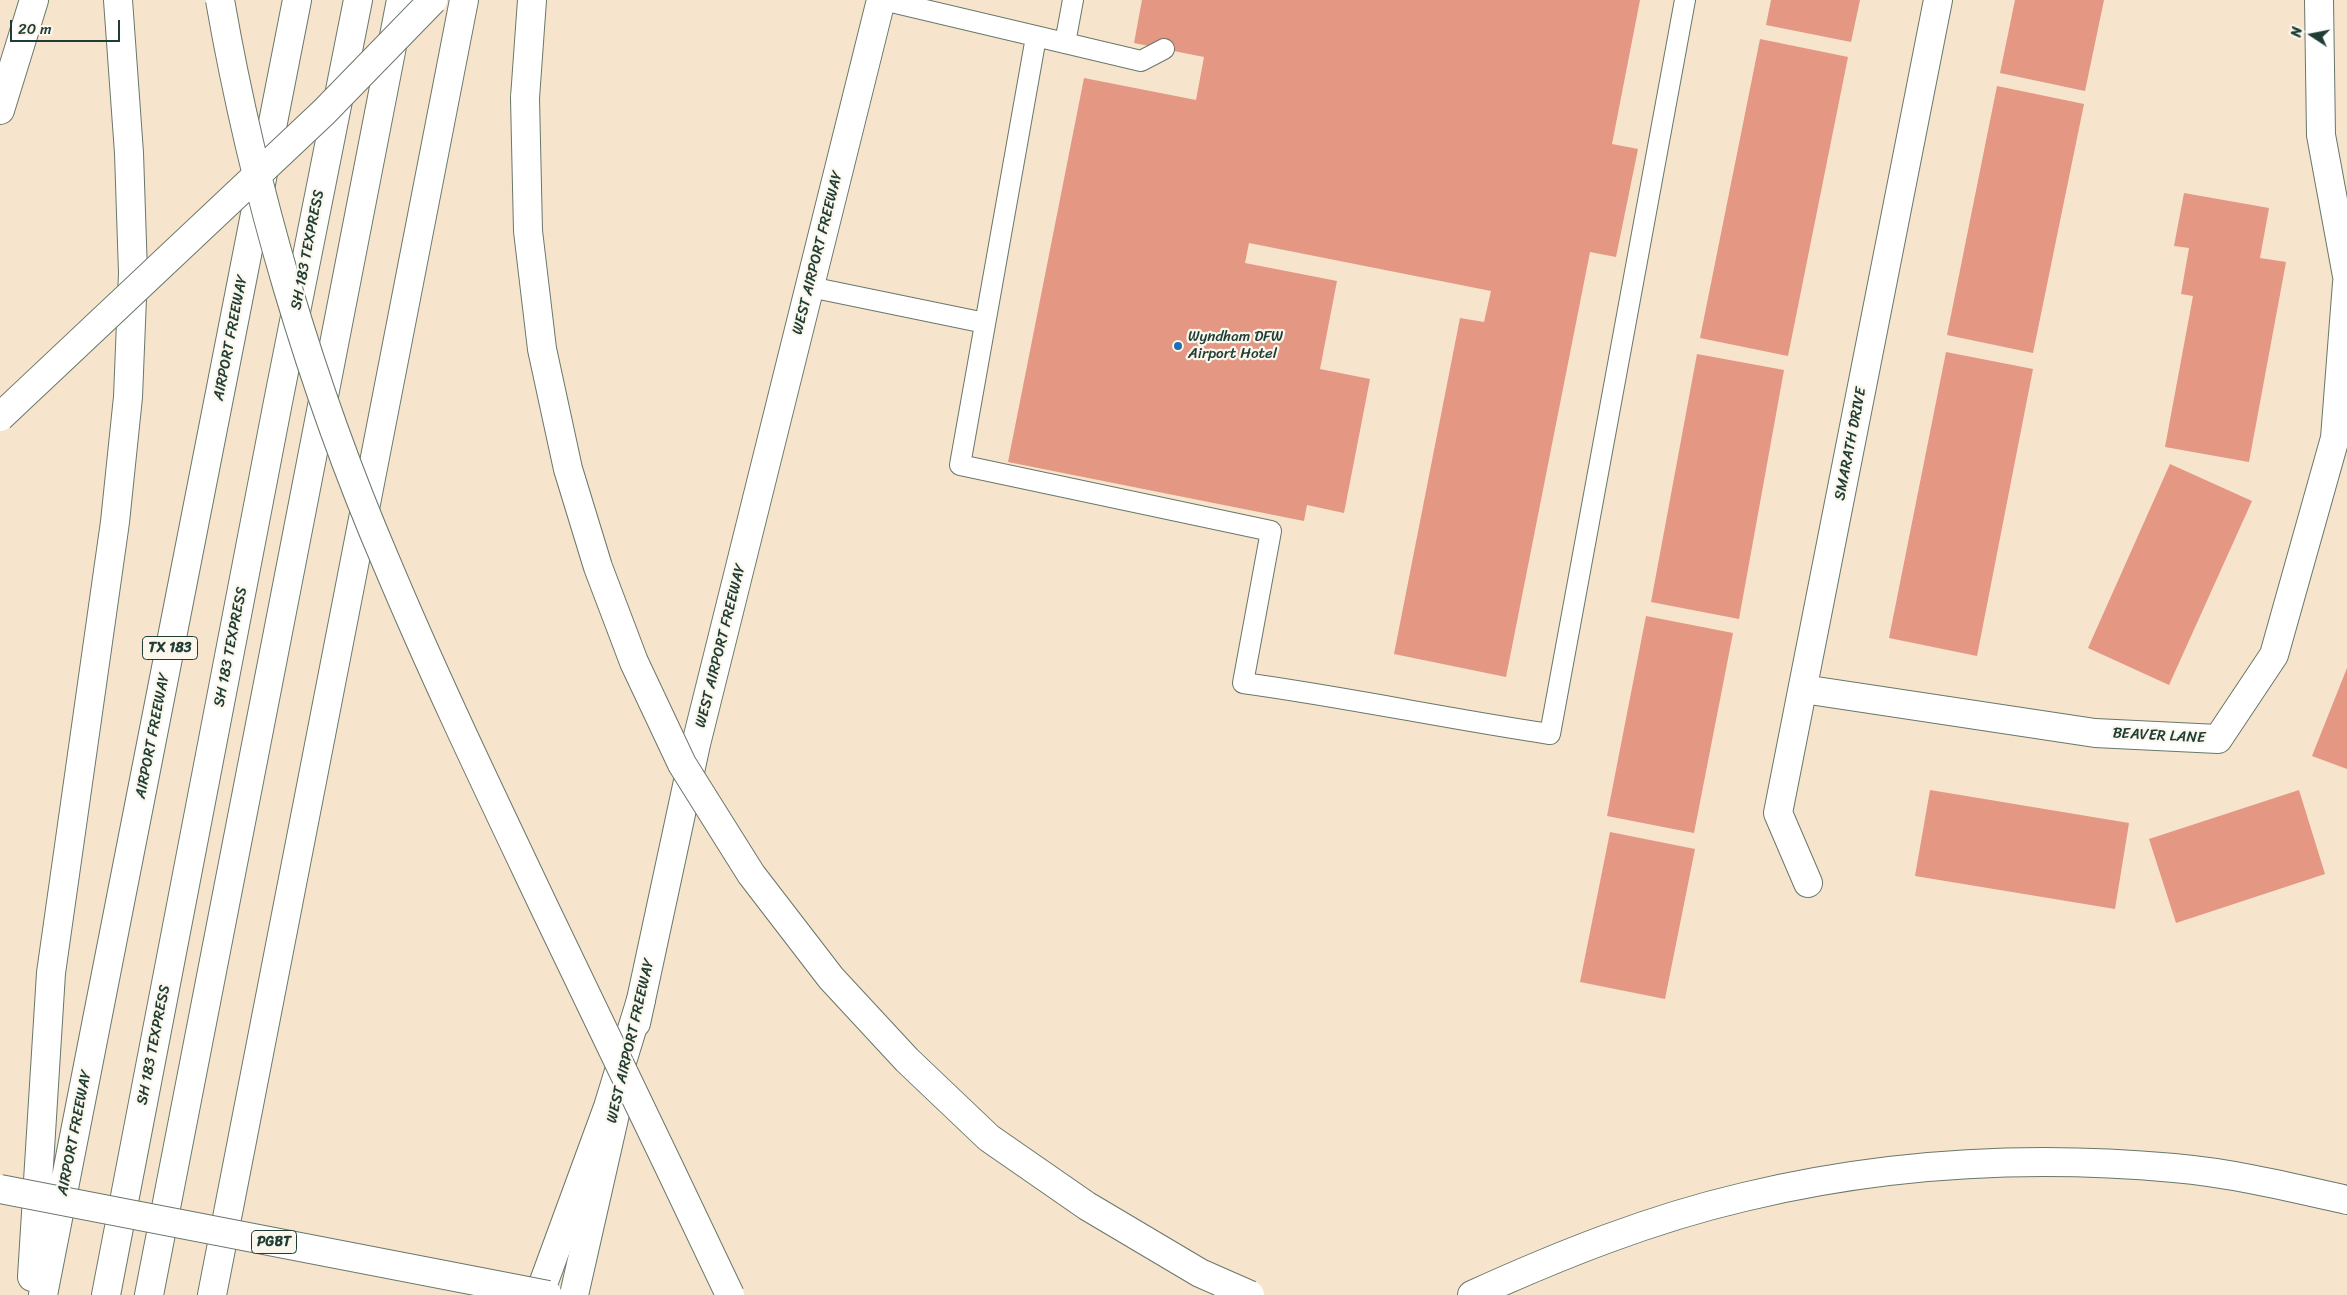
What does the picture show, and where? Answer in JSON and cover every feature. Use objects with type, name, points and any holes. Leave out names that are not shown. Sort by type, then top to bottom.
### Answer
[{"type":"main road","points":[[0,110],[34,0]]},
{"type":"main road","points":[[31,1295],[51,973],[115,522],[128,397],[133,273],[129,153],[118,0]]},
{"type":"main road","points":[[220,0],[233,74],[297,320],[341,445],[386,563],[504,823],[730,1295]]},
{"type":"main road","name":"AIRPORT FREEWAY","points":[[43,1295],[297,0]]},
{"type":"main road","name":"SH 183 TEXPRESS","points":[[106,1295],[278,402],[358,0]]},
{"type":"main road","points":[[150,1295],[401,0]]},
{"type":"main road","points":[[0,417],[324,112],[433,0]]},
{"type":"main road","points":[[212,1295],[464,0]]},
{"type":"main road","points":[[532,0],[525,98],[529,241],[542,350],[568,469],[598,567],[631,654],[682,764],[751,874],[831,978],[907,1060],[989,1138],[1087,1206],[1200,1273],[1250,1295]]},
{"type":"main road","name":"WEST AIRPORT FREEWAY","points":[[574,1295],[641,1000],[696,744],[882,0]]},
{"type":"main road","name":"SMARATH DRIVE","points":[[1808,883],[1778,813],[1938,0]]},
{"type":"main road","points":[[2319,0],[2321,135],[2347,276]]},
{"type":"main road","name":"BEAVER LANE","points":[[1803,689],[2095,733],[2218,739],[2274,655],[2335,438],[2347,283]]},
{"type":"main road","points":[[539,1295],[608,1107],[641,1000]]},
{"type":"main road","points":[[1472,1295],[1596,1243],[1734,1200],[1825,1180],[1905,1169],[1996,1161],[2080,1162],[2176,1168],[2273,1183],[2347,1200]]},
{"type":"main road","name":"PGBT","points":[[0,1189],[548,1295]]},
{"type":"lane","points":[[882,0],[1141,61],[1164,49]]},
{"type":"lane","points":[[1065,42],[1073,0]]},
{"type":"lane","points":[[1036,37],[960,465],[1271,531],[1243,683],[1336,696],[1437,716],[1550,734],[1685,0]]},
{"type":"lane","points":[[810,287],[985,323]]},
{"type":"building","name":"Wyndham DFW Airport Hotel","points":[[1142,0],[1640,0],[1612,144],[1638,149],[1616,257],[1590,252],[1506,677],[1394,654],[1460,318],[1484,322],[1491,291],[1249,243],[1245,263],[1337,281],[1320,369],[1370,379],[1344,513],[1307,505],[1304,521],[1008,462],[1084,78],[1196,100],[1204,57],[1134,43]]},
{"type":"building","points":[[1771,0],[1860,0],[1851,42],[1766,25]]},
{"type":"building","points":[[2015,0],[2104,0],[2085,91],[2000,73]]},
{"type":"building","points":[[1760,39],[1848,57],[1788,356],[1700,338]]},
{"type":"building","points":[[1997,86],[2084,104],[2033,353],[1947,335]]},
{"type":"building","points":[[2184,193],[2269,208],[2260,258],[2286,262],[2249,462],[2165,447],[2193,296],[2181,294],[2189,248],[2174,246]]},
{"type":"building","points":[[1946,352],[2033,369],[1977,656],[1889,638]]},
{"type":"building","points":[[1697,354],[1784,370],[1739,619],[1651,602]]},
{"type":"building","points":[[2170,464],[2252,501],[2169,685],[2088,648]]},
{"type":"building","points":[[1646,616],[1733,633],[1694,833],[1607,816]]},
{"type":"building","points":[[2347,668],[2347,769],[2312,756]]},
{"type":"building","points":[[1930,790],[2129,823],[2115,909],[1915,876]]},
{"type":"building","points":[[2299,790],[2325,874],[2176,923],[2149,839]]},
{"type":"building","points":[[1610,832],[1695,849],[1665,999],[1580,982]]},
{"type":"place","name":"Wyndham DFW Airport Hotel","points":[[1178,346]]}]
